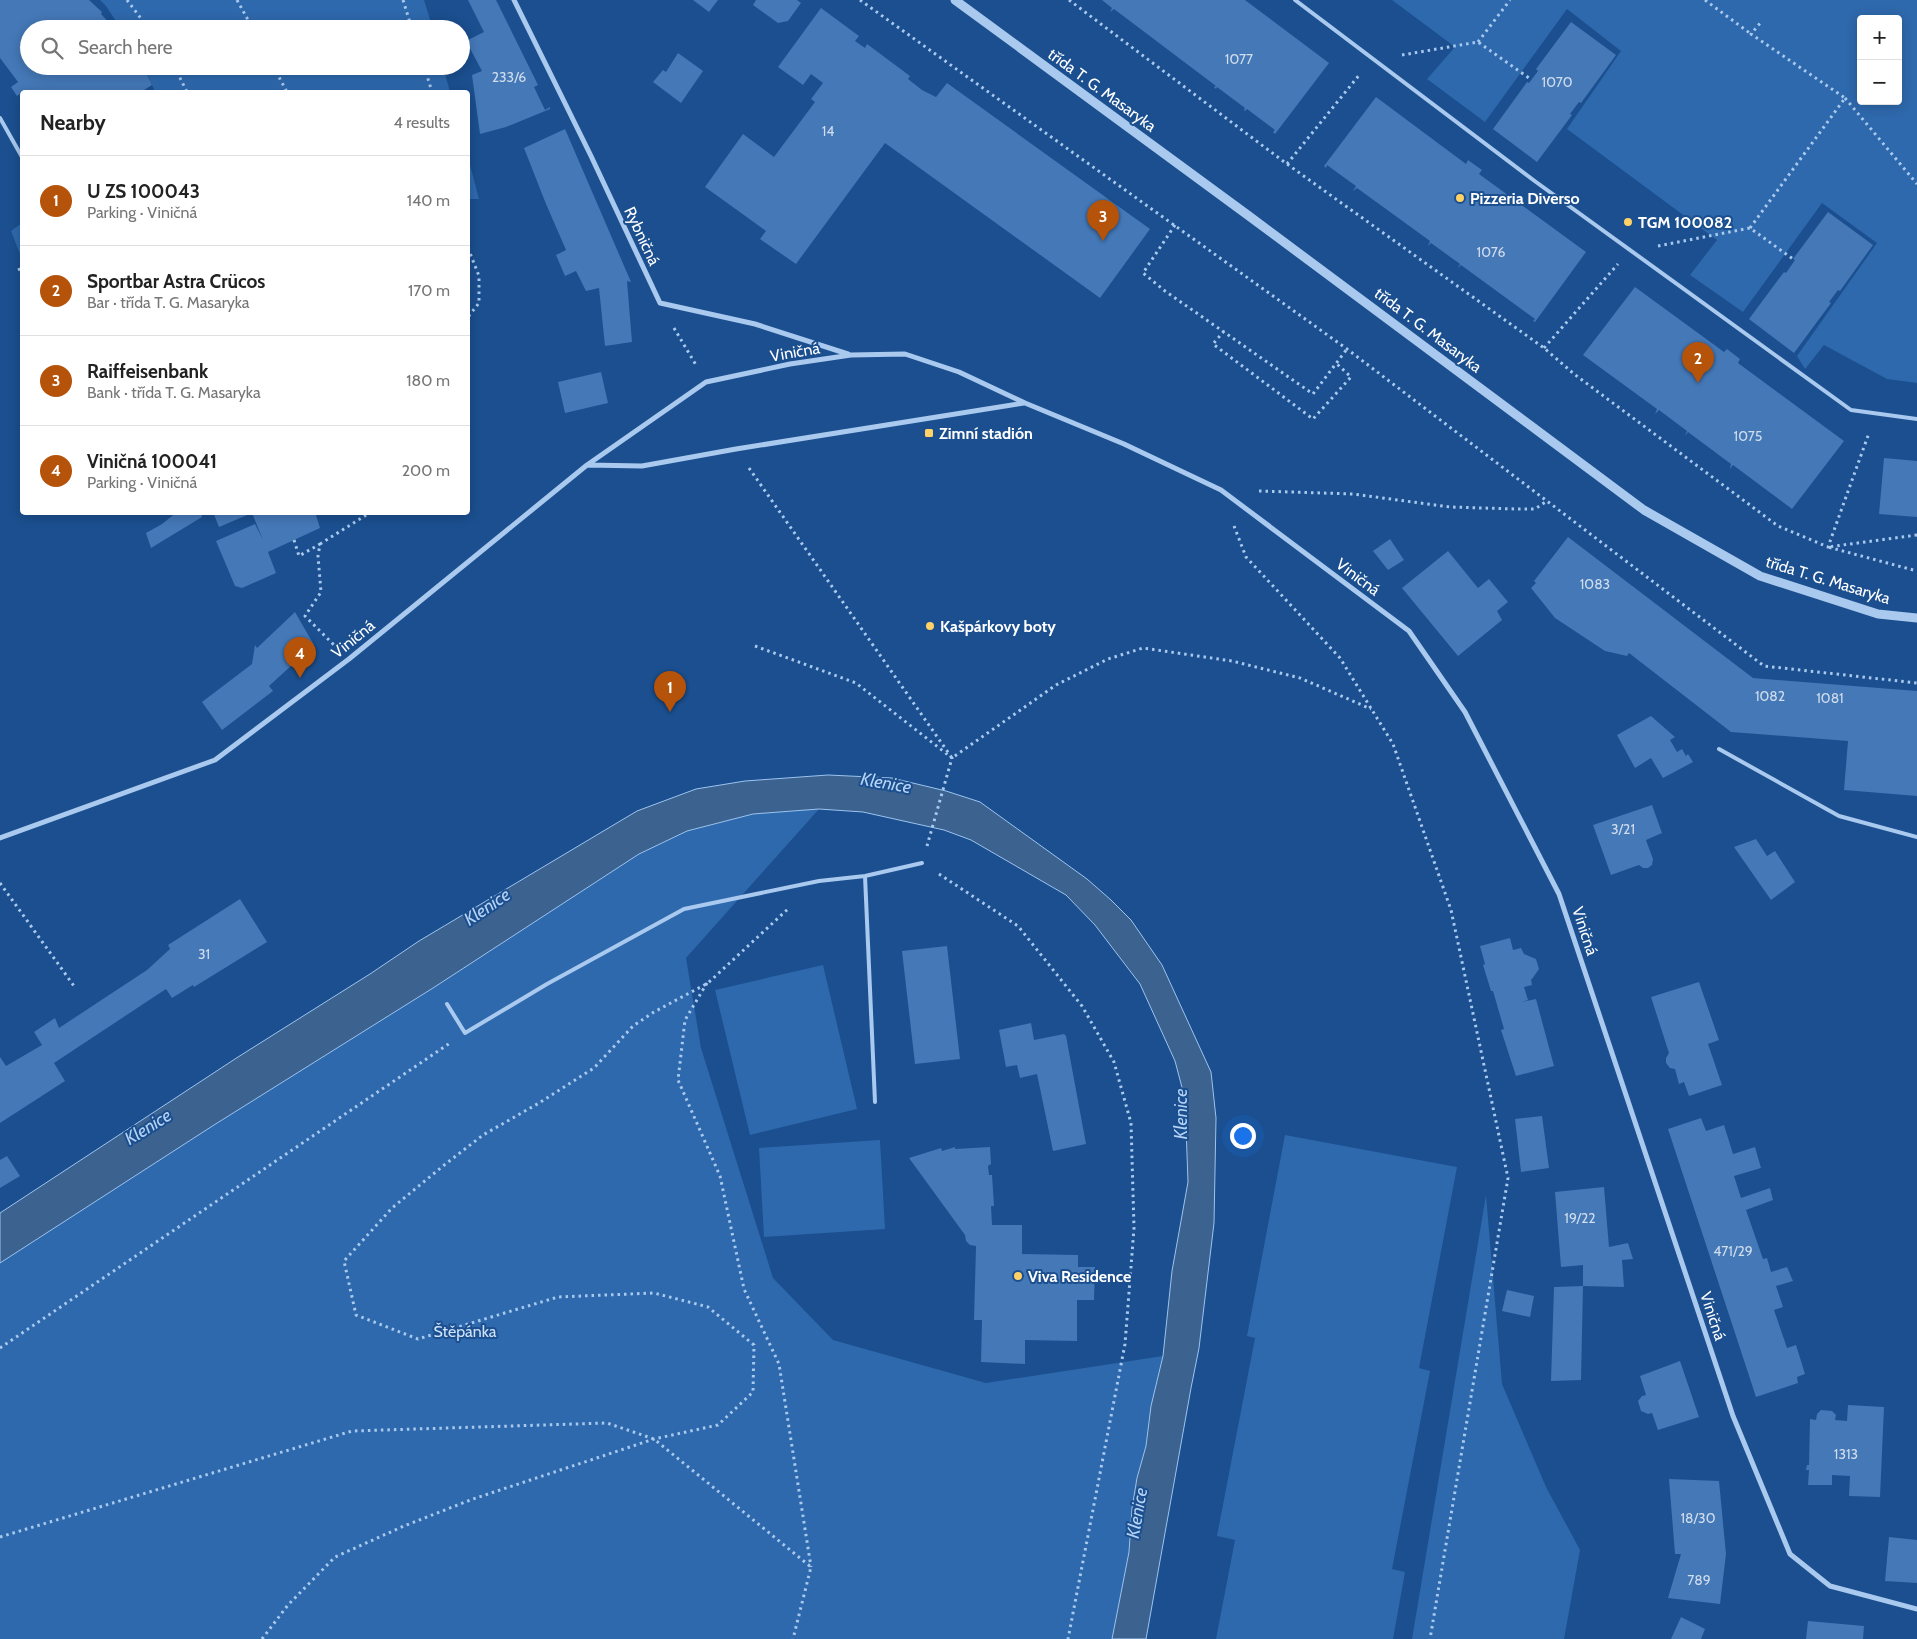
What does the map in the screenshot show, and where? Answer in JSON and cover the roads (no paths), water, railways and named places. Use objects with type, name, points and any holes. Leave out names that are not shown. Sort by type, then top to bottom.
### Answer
[{"type":"street","name":"Rybničná","points":[[514,0],[591,156],[660,303],[755,324],[851,355]]},
{"type":"street","name":"třída T. G. Masaryka","points":[[954,0],[1249,216],[1644,510],[1760,576],[1878,614],[1917,618]]},
{"type":"street","name":"Viničná","points":[[0,838],[215,760],[349,659],[587,465],[706,382],[790,364],[851,355],[905,354],[960,372],[1025,403],[1124,444],[1221,490],[1409,631],[1466,712],[1560,894],[1733,1416],[1790,1554],[1830,1586],[1917,1609]]},
{"type":"street","points":[[587,465],[642,466],[736,449],[1025,403]]},
{"type":"lane","points":[[1295,0],[1631,251],[1852,410],[1917,419]]},
{"type":"lane","points":[[0,118],[20,153]]},
{"type":"lane","points":[[1719,749],[1839,816],[1917,838]]},
{"type":"lane","points":[[447,1004],[465,1033],[548,984],[684,909],[819,881],[865,876],[922,863]]},
{"type":"lane","points":[[865,876],[875,1102]]},
{"type":"water","name":"Klenice","points":[[828,775],[892,778],[946,791],[980,802],[1087,879],[1131,920],[1162,965],[1211,1072],[1216,1118],[1214,1223],[1199,1348],[1146,1639],[1112,1639],[1129,1552],[1132,1508],[1137,1478],[1146,1446],[1151,1406],[1163,1356],[1172,1271],[1188,1182],[1185,1099],[1175,1061],[1140,984],[1095,925],[1066,895],[971,840],[944,830],[863,812],[819,809],[753,814],[687,831],[639,854],[433,988],[214,1125],[0,1263],[0,1213],[419,941],[637,811],[696,789],[745,781]]},
{"type":"place","name":"Pizzeria Diverso","points":[[1460,198]]},
{"type":"place","name":"TGM 100082","points":[[1628,222]]},
{"type":"place","name":"Raiffeisenbank","points":[[1103,241]]},
{"type":"place","name":"Sportbar Astra Crücos","points":[[1698,383]]},
{"type":"place","name":"Zimní stadión","points":[[929,433]]},
{"type":"place","name":"Kašpárkovy boty","points":[[930,626]]},
{"type":"place","name":"Viničná 100041","points":[[300,678]]},
{"type":"place","name":"U ZS 100043","points":[[670,712]]},
{"type":"place","name":"Viva Residence","points":[[1018,1276]]},
{"type":"park label","name":"Štěpánka","points":[[465,1331]]}]
